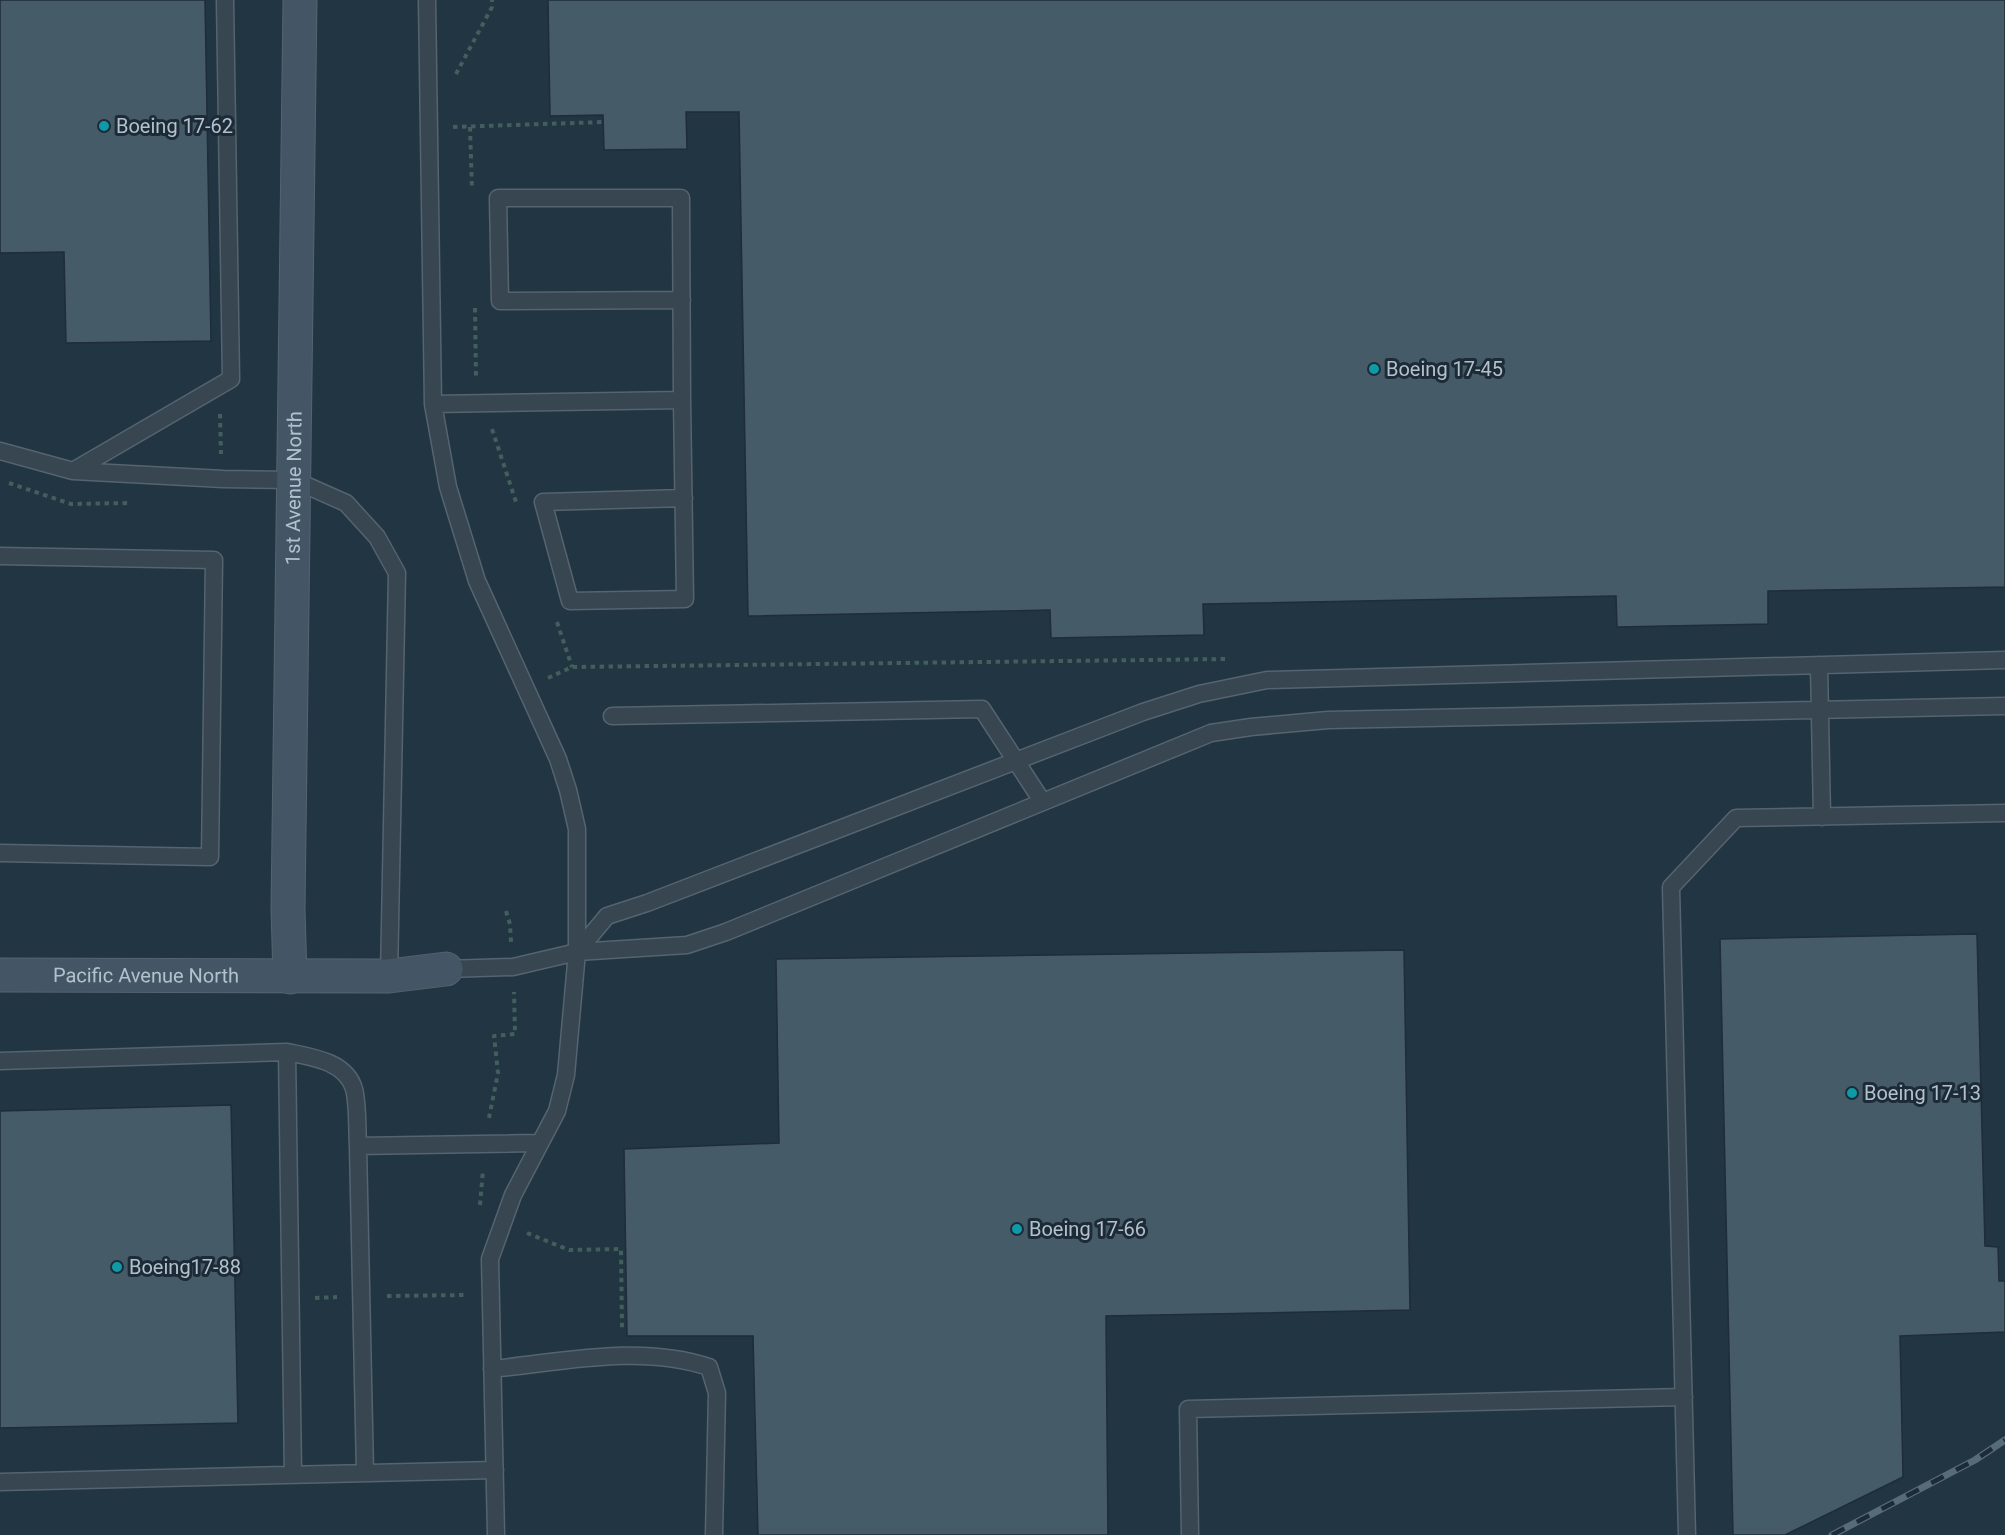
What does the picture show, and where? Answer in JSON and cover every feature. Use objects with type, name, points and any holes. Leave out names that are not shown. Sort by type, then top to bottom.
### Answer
[{"type":"street","name":"1st Avenue North","points":[[290,977],[288,909],[300,0]]},
{"type":"street","name":"Pacific Avenue North","points":[[0,975],[389,976],[446,969]]},
{"type":"lane","points":[[73,471],[231,379],[225,0]]},
{"type":"lane","points":[[427,0],[433,404],[448,487],[477,581],[558,759],[577,829],[577,952],[566,1076],[557,1111],[513,1195],[490,1259],[496,1535]]},
{"type":"lane","points":[[682,300],[500,302],[498,198],[681,198],[682,300],[682,400],[684,498],[685,599],[570,601],[543,502],[684,498]]},
{"type":"lane","points":[[433,404],[682,400]]},
{"type":"lane","points":[[0,451],[73,471],[223,480],[294,480],[346,503],[377,537],[397,573],[389,976]]},
{"type":"lane","points":[[0,556],[214,560],[210,857],[0,853]]},
{"type":"lane","points":[[577,952],[607,915],[647,903],[1143,712],[1188,698],[1266,680],[2005,660]]},
{"type":"lane","points":[[1819,665],[1822,817]]},
{"type":"lane","points":[[446,969],[513,966],[577,952],[687,945],[726,932],[1211,733],[1328,720],[2005,706]]},
{"type":"lane","points":[[612,716],[982,709],[1042,801]]},
{"type":"lane","points":[[1687,1535],[1671,887],[1736,818],[2005,813]]},
{"type":"lane","points":[[287,1052],[293,1473]]},
{"type":"lane","points":[[0,1061],[287,1052],[322,1059],[341,1070],[354,1088],[358,1146],[365,1473]]},
{"type":"lane","points":[[358,1146],[540,1143]]},
{"type":"lane","points":[[492,1369],[622,1356],[687,1360],[709,1367],[717,1393],[714,1535]]},
{"type":"lane","points":[[1190,1535],[1188,1409],[1684,1397]]},
{"type":"lane","points":[[0,1482],[293,1473],[495,1470]]},
{"type":"path","points":[[456,84],[456,73],[492,7],[492,0]]},
{"type":"path","points":[[456,116],[456,127]]},
{"type":"path","points":[[429,128],[604,122]]},
{"type":"path","points":[[218,387],[223,480]]},
{"type":"path","points":[[0,480],[71,504],[142,502]]},
{"type":"path","points":[[502,1224],[569,1250],[621,1249],[622,1356]]},
{"type":"building","name":"Boeing 17-62","points":[[0,0],[205,0],[211,341],[66,343],[64,252],[0,253]]},
{"type":"building","name":"Boeing 17-45","points":[[548,0],[2005,0],[2005,587],[1768,591],[1768,624],[1617,627],[1616,596],[1203,604],[1204,635],[1051,638],[1050,610],[748,616],[739,112],[686,112],[687,149],[604,150],[603,115],[550,116]]},
{"type":"building","name":"Boeing 17-13","points":[[1977,934],[1985,1246],[1998,1247],[1999,1281],[2005,1281],[2005,1332],[1900,1336],[1903,1477],[1785,1535],[1733,1535],[1720,939]]},
{"type":"building","name":"Boeing 17-66","points":[[1404,950],[1410,1310],[1106,1316],[1108,1535],[758,1535],[753,1336],[627,1336],[624,1149],[779,1143],[776,959]]},
{"type":"building","name":"Boeing17-88","points":[[231,1105],[238,1423],[0,1428],[0,1111]]},
{"type":"railway","points":[[1832,1535],[1975,1460],[2005,1440]]},
{"type":"place","name":"Boeing 17-62","points":[[104,126]]},
{"type":"place","name":"Boeing 17-45","points":[[1374,369]]},
{"type":"place","name":"Boeing 17-13","points":[[1852,1093]]},
{"type":"place","name":"Boeing 17-66","points":[[1017,1229]]},
{"type":"place","name":"Boeing17-88","points":[[117,1267]]}]
